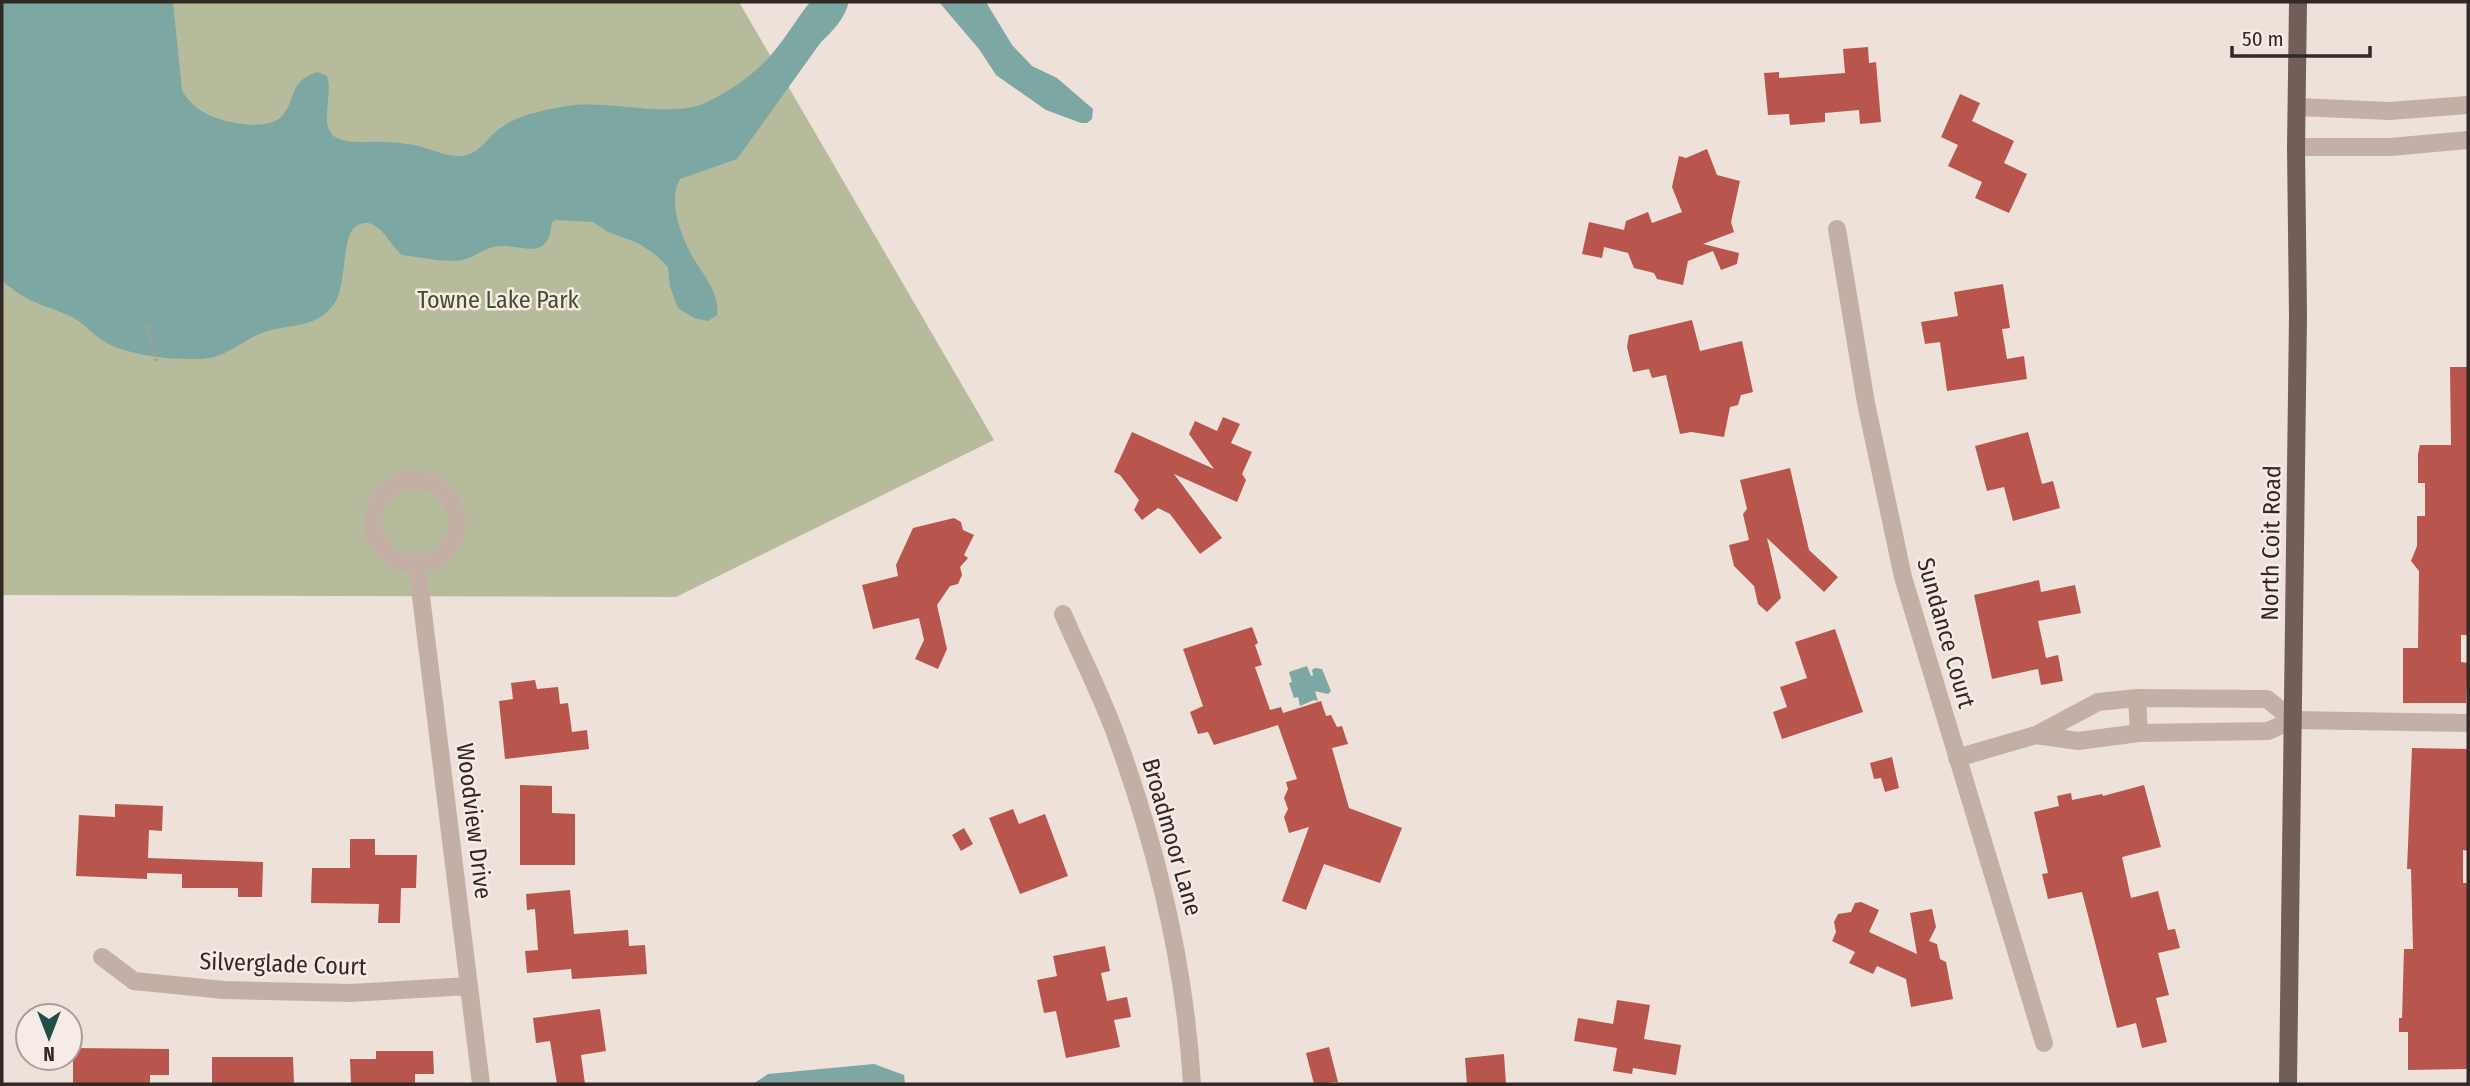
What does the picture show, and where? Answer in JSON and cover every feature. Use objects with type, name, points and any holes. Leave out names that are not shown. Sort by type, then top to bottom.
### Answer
[{"type":"main road","name":"North Coit Road","points":[[2288,1084],[2298,316],[2298,2]]},
{"type":"street","points":[[2298,107],[2389,111],[2468,106]]},
{"type":"street","points":[[2296,147],[2390,147],[2468,140]]},
{"type":"street","name":"Sundance Court","points":[[1837,229],[1866,403],[1903,578],[2044,1043]]},
{"type":"street","points":[[413,480],[431,483],[446,493],[456,509],[458,524],[454,539],[445,552],[432,560],[417,564],[402,562],[389,555],[379,543],[374,529],[374,514],[381,497],[395,485],[413,480]]},
{"type":"street","name":"Woodview Drive","points":[[417,564],[481,1084]]},
{"type":"street","name":"Broadmoor Lane","points":[[1063,614],[1117,738],[1150,834],[1174,933],[1189,1033],[1192,1084]]},
{"type":"street","points":[[1957,758],[2036,735],[2098,702],[2137,698],[2267,699],[2293,720]]},
{"type":"street","points":[[2137,698],[2139,733]]},
{"type":"street","points":[[2036,735],[2078,741],[2139,733],[2268,731],[2293,720],[2468,723]]},
{"type":"street","name":"Silverglade Court","points":[[102,957],[134,981],[225,990],[351,993],[469,986]]},
{"type":"path","points":[[146,325],[156,361]]},
{"type":"green space","name":"Towne Lake Park","points":[[2,2],[739,2],[994,440],[676,597],[2,595]]},
{"type":"water","points":[[2,2],[173,2],[182,91],[192,104],[205,113],[222,120],[245,124],[275,121],[287,110],[297,85],[318,72],[327,76],[327,121],[328,128],[335,137],[355,142],[410,144],[460,156],[478,149],[496,131],[509,123],[542,111],[583,105],[674,109],[705,103],[735,87],[761,66],[810,2],[849,2],[838,24],[821,42],[737,159],[680,179],[676,188],[675,207],[680,228],[716,299],[717,315],[708,321],[694,318],[678,308],[670,287],[668,267],[656,255],[638,243],[608,232],[593,222],[556,220],[552,222],[545,244],[539,248],[493,247],[456,261],[402,255],[378,227],[365,223],[352,230],[338,295],[327,312],[310,322],[262,333],[217,356],[185,359],[139,354],[112,346],[76,319],[28,299],[2,281]]},
{"type":"water","points":[[939,2],[986,2],[1012,45],[1032,66],[1057,78],[1093,109],[1092,119],[1081,123],[1046,110],[996,75],[979,49]]},
{"type":"water","points":[[1307,666],[1311,676],[1315,668],[1322,669],[1331,691],[1328,694],[1315,691],[1318,701],[1300,706],[1289,683],[1292,682],[1289,672]]},
{"type":"water","points":[[874,1064],[904,1075],[905,1084],[753,1084],[768,1074]]},
{"type":"building","points":[[1868,47],[1869,63],[1876,62],[1881,122],[1860,124],[1859,110],[1825,113],[1825,122],[1790,125],[1789,114],[1768,115],[1764,73],[1779,72],[1779,78],[1845,73],[1843,49]]},
{"type":"building","points":[[1960,94],[1980,103],[1972,121],[2014,141],[2004,163],[2027,174],[2009,213],[1975,198],[1982,182],[1948,166],[1958,145],[1941,137]]},
{"type":"building","points":[[1707,149],[1717,175],[1740,181],[1731,222],[1734,232],[1703,244],[1739,253],[1737,264],[1721,270],[1713,251],[1688,261],[1683,285],[1657,279],[1654,273],[1634,268],[1628,253],[1604,247],[1602,258],[1582,254],[1589,222],[1624,230],[1626,221],[1648,212],[1652,223],[1682,212],[1672,187],[1679,156],[1686,158]]},
{"type":"building","points":[[2003,284],[2010,328],[2002,329],[2007,359],[2024,356],[2027,379],[1947,391],[1940,342],[1925,344],[1921,322],[1958,316],[1954,292]]},
{"type":"building","points":[[1692,320],[1700,351],[1742,341],[1753,392],[1741,395],[1738,405],[1730,407],[1724,437],[1691,432],[1680,434],[1666,375],[1652,378],[1649,369],[1633,372],[1627,347],[1629,335]]},
{"type":"building","points":[[2450,367],[2468,367],[2468,635],[2461,635],[2461,662],[2468,663],[2466,703],[2403,703],[2403,648],[2418,648],[2419,571],[2411,561],[2417,546],[2417,516],[2425,516],[2425,483],[2418,483],[2418,454],[2420,445],[2451,445]]},
{"type":"building","points":[[1223,417],[1240,424],[1231,443],[1252,452],[1242,474],[1246,480],[1237,502],[1174,474],[1222,538],[1200,554],[1170,514],[1158,508],[1142,520],[1134,510],[1139,500],[1120,475],[1114,472],[1132,432],[1214,469],[1189,434],[1195,421],[1217,431]]},
{"type":"building","points":[[2028,432],[2042,484],[2053,481],[2060,508],[2013,521],[2004,487],[1987,491],[1975,446]]},
{"type":"building","points":[[1790,468],[1809,550],[1838,577],[1824,592],[1767,538],[1781,598],[1767,612],[1758,604],[1754,586],[1734,566],[1729,545],[1749,540],[1743,514],[1747,509],[1740,480]]},
{"type":"building","points":[[954,518],[961,522],[963,530],[974,535],[964,555],[968,558],[960,567],[962,575],[958,584],[950,586],[937,605],[947,649],[938,669],[915,659],[924,640],[919,618],[873,629],[862,585],[898,576],[896,565],[913,528]]},
{"type":"building","points":[[2039,580],[2041,592],[2075,585],[2081,613],[2038,621],[2046,658],[2058,655],[2063,681],[2041,685],[2038,669],[1992,679],[1974,595]]},
{"type":"building","points":[[1252,627],[1262,665],[1255,667],[1270,710],[1281,707],[1283,713],[1321,701],[1326,716],[1331,715],[1337,727],[1342,726],[1348,744],[1332,748],[1349,808],[1402,828],[1380,883],[1324,864],[1306,910],[1282,901],[1309,827],[1289,833],[1284,817],[1288,809],[1284,798],[1288,789],[1286,782],[1297,779],[1278,725],[1214,745],[1208,732],[1198,734],[1190,712],[1203,706],[1183,649]]},
{"type":"building","points":[[1835,629],[1863,712],[1782,739],[1773,712],[1787,707],[1780,687],[1807,678],[1795,642]]},
{"type":"building","points":[[535,680],[537,689],[558,687],[560,704],[568,703],[572,732],[587,730],[589,749],[505,759],[499,701],[513,699],[511,683]]},
{"type":"building","points":[[2412,748],[2468,749],[2468,851],[2463,850],[2463,883],[2468,883],[2467,1069],[2408,1070],[2408,1032],[2399,1032],[2399,1018],[2402,1018],[2404,949],[2413,949],[2411,869],[2407,869]]},
{"type":"building","points":[[1892,757],[1899,788],[1885,792],[1881,778],[1874,779],[1870,763]]},
{"type":"building","points":[[520,785],[552,786],[552,813],[575,814],[575,865],[520,865]]},
{"type":"building","points":[[2144,785],[2161,847],[2122,857],[2131,898],[2158,891],[2168,930],[2175,929],[2180,948],[2158,953],[2169,995],[2156,998],[2167,1042],[2142,1048],[2136,1023],[2117,1028],[2082,892],[2048,899],[2042,874],[2048,873],[2034,812],[2059,806],[2057,796],[2071,793],[2072,800],[2102,794],[2103,796]]},
{"type":"building","points":[[115,804],[163,806],[162,831],[149,830],[148,858],[263,862],[262,897],[238,897],[238,888],[182,888],[182,874],[147,873],[147,879],[76,876],[79,815],[115,817]]},
{"type":"building","points":[[1013,809],[1019,824],[1045,814],[1068,876],[1020,894],[989,818]]},
{"type":"building","points":[[964,828],[973,844],[961,851],[952,835]]},
{"type":"building","points":[[350,839],[375,839],[375,855],[417,855],[416,888],[401,888],[400,923],[378,923],[379,904],[311,903],[312,868],[350,868]]},
{"type":"building","points":[[570,890],[574,934],[628,930],[629,946],[645,945],[647,974],[572,979],[571,969],[527,973],[525,951],[538,950],[535,909],[527,910],[526,894]]},
{"type":"building","points":[[1861,902],[1879,910],[1869,932],[1917,954],[1910,913],[1932,909],[1936,927],[1929,941],[1937,944],[1940,959],[1946,962],[1953,999],[1911,1007],[1906,979],[1877,966],[1873,974],[1849,963],[1855,952],[1832,941],[1836,932],[1834,922],[1838,914],[1851,912],[1855,903]]},
{"type":"building","points":[[1105,946],[1110,971],[1101,973],[1107,1001],[1127,997],[1131,1017],[1114,1020],[1120,1047],[1066,1058],[1056,1011],[1044,1013],[1037,980],[1057,976],[1053,956]]},
{"type":"building","points":[[1617,1000],[1650,1005],[1644,1039],[1681,1045],[1676,1075],[1633,1068],[1632,1074],[1613,1071],[1617,1048],[1574,1041],[1578,1018],[1613,1024]]},
{"type":"building","points":[[600,1009],[606,1051],[581,1055],[585,1084],[557,1084],[550,1041],[536,1043],[533,1018]]},
{"type":"building","points":[[1329,1047],[1338,1082],[1314,1084],[1306,1053]]},
{"type":"building","points":[[84,1048],[169,1049],[169,1075],[150,1075],[150,1084],[73,1084],[73,1072],[84,1072]]},
{"type":"building","points":[[376,1051],[433,1051],[434,1074],[415,1074],[415,1084],[351,1084],[350,1059],[376,1059]]},
{"type":"building","points":[[1504,1054],[1506,1084],[1467,1084],[1465,1058]]},
{"type":"building","points":[[212,1057],[293,1057],[294,1084],[212,1084]]}]
